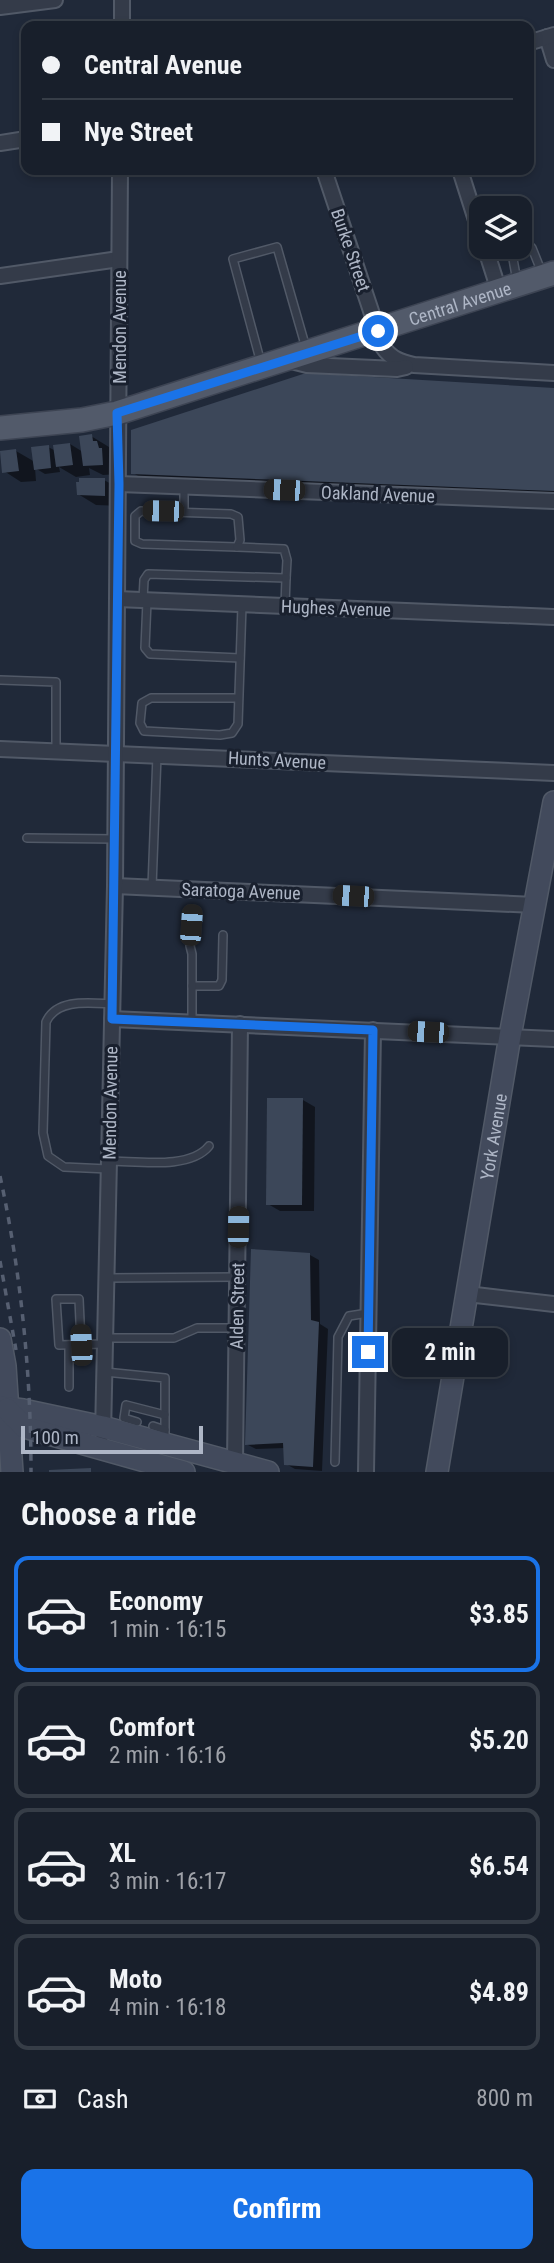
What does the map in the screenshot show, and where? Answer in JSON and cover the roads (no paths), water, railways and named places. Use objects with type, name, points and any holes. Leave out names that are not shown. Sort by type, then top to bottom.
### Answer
[{"type":"main road","name":"Central Avenue","points":[[0,428],[82,420],[117,413],[549,275]]},
{"type":"street","points":[[0,7],[55,0]]},
{"type":"street","points":[[122,0],[122,21]]},
{"type":"street","points":[[550,36],[554,60]]},
{"type":"street","points":[[0,143],[21,140]]},
{"type":"street","name":"Mendon Avenue","points":[[101,1449],[115,886],[120,175]]},
{"type":"street","name":"Burke Street","points":[[326,175],[383,347],[388,355],[396,360],[414,365]]},
{"type":"street","points":[[462,175],[471,196]]},
{"type":"street","points":[[0,276],[119,259]]},
{"type":"street","points":[[492,259],[509,288]]},
{"type":"street","points":[[296,356],[307,365],[397,369],[414,365],[554,373]]},
{"type":"street","name":"Oakland Avenue","points":[[119,484],[554,501]]},
{"type":"street","name":"Hughes Avenue","points":[[117,599],[554,617]]},
{"type":"street","name":"Hunts Avenue","points":[[0,749],[554,774]]},
{"type":"street","name":"York Avenue","points":[[437,1472],[510,1036],[554,802]]},
{"type":"street","name":"Saratoga Avenue","points":[[115,886],[535,905]]},
{"type":"street","points":[[112,1012],[192,1022],[554,1039]]},
{"type":"street","name":"Alden Street","points":[[235,1463],[240,1024]]},
{"type":"street","points":[[366,1472],[373,1030]]},
{"type":"street","points":[[467,1294],[554,1304]]},
{"type":"street","points":[[0,1339],[5,1366],[4,1408],[12,1472]]},
{"type":"street","points":[[4,1408],[103,1427],[161,1433],[235,1463],[266,1472]]},
{"type":"street","points":[[4,1408],[24,1426],[184,1472]]},
{"type":"lane","points":[[262,367],[233,259],[277,247],[285,271],[296,356]]},
{"type":"lane","points":[[532,248],[549,275]]},
{"type":"lane","points":[[509,288],[511,259]]},
{"type":"lane","points":[[184,486],[184,512]]},
{"type":"lane","points":[[237,547],[240,540],[238,517],[231,514],[141,511],[135,516],[135,541],[142,544],[284,549],[287,560],[285,606]]},
{"type":"lane","points":[[240,658],[150,654],[145,648],[144,580],[148,574],[286,578]]},
{"type":"lane","points":[[239,698],[151,698],[142,703],[140,723],[144,731],[220,735],[232,733],[238,724],[239,698],[240,658],[242,604]]},
{"type":"lane","points":[[0,680],[56,682],[56,751]]},
{"type":"lane","points":[[152,887],[157,755]]},
{"type":"lane","points":[[27,838],[115,839]]},
{"type":"lane","points":[[192,911],[192,1022]]},
{"type":"lane","points":[[192,986],[219,986],[222,980],[223,935]]},
{"type":"lane","points":[[112,1012],[77,1004],[58,1008],[50,1013],[46,1022],[43,1133],[48,1156],[64,1167],[186,1161],[198,1156],[209,1146]]},
{"type":"lane","points":[[107,1278],[237,1277]]},
{"type":"lane","points":[[81,1345],[79,1299],[56,1298],[59,1345],[81,1345],[105,1341],[174,1338],[197,1328],[236,1328]]},
{"type":"lane","points":[[335,1462],[338,1337],[349,1316],[369,1312]]},
{"type":"lane","points":[[69,1345],[69,1387]]},
{"type":"lane","points":[[105,1372],[165,1378],[165,1415],[161,1433]]},
{"type":"lane","points":[[104,1405],[125,1410]]},
{"type":"lane","points":[[137,1422],[124,1418],[126,1405],[165,1415]]},
{"type":"railway","points":[[0,1176],[14,1249],[23,1323],[31,1472]]},
{"type":"railway","points":[[0,1261],[16,1350]]}]
